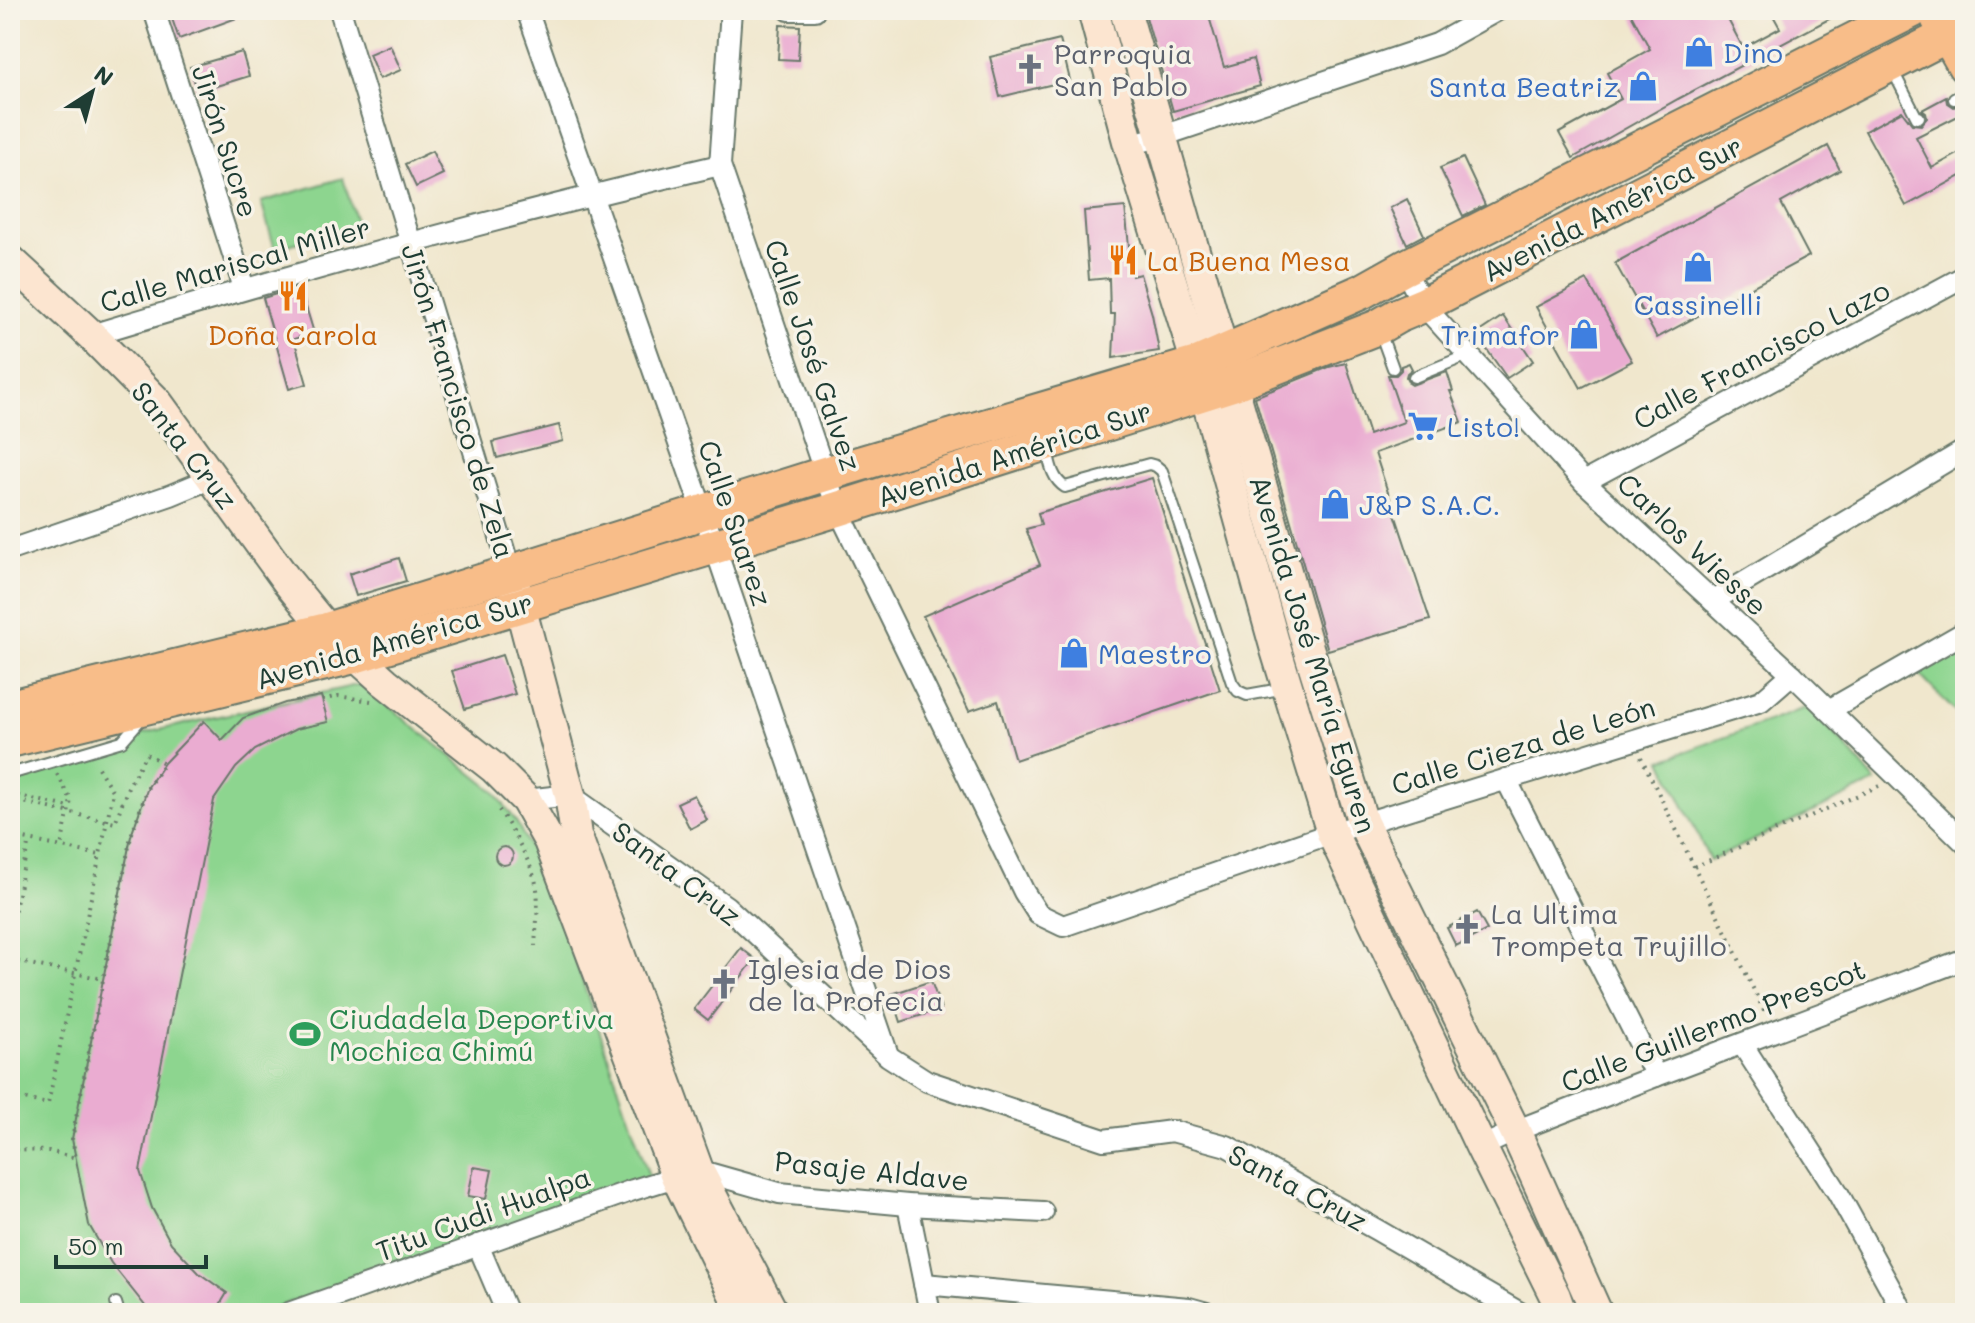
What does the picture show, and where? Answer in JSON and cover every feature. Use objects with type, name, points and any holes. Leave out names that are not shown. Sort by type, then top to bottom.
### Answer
[{"type":"main road","name":"Avenida América Sur","points":[[1214,373],[1404,268],[1913,10]]},
{"type":"main road","name":"Avenida José María Eguren","points":[[1127,16],[1162,136],[1276,650],[1332,833],[1561,1313]]},
{"type":"main road","points":[[1096,20],[1127,16]]},
{"type":"main road","name":"Avenida José María Eguren","points":[[1096,20],[1129,145],[1214,373],[1306,641],[1363,823],[1515,1131],[1597,1313]]},
{"type":"main road","name":"Avenida América Sur","points":[[10,740],[354,656],[520,606],[838,509],[1214,373],[1378,327],[1890,65],[1949,24]]},
{"type":"main road","points":[[1949,24],[1965,66]]},
{"type":"main road","name":"Santa Cruz","points":[[10,260],[157,402],[287,581],[327,630],[385,682],[494,768],[526,800],[549,841],[687,1173]]},
{"type":"main road","name":"Avenida América Sur","points":[[10,707],[327,630],[825,474],[1056,429]]},
{"type":"main road","name":"Jirón Francisco de Zela","points":[[511,573],[570,795],[576,835],[687,1173]]},
{"type":"main road","points":[[1276,650],[1306,641]]},
{"type":"main road","points":[[687,1173],[743,1313]]},
{"type":"main road","points":[[687,1173],[773,1313]]},
{"type":"street","name":"Jirón Sucre","points":[[154,10],[244,288]]},
{"type":"street","name":"Jirón Francisco de Zela","points":[[340,10],[511,573]]},
{"type":"street","name":"Calle Suarez","points":[[527,10],[703,512],[888,1056]]},
{"type":"street","name":"Calle José Galvez","points":[[731,10],[720,165],[838,509],[1024,892],[1038,914]]},
{"type":"street","points":[[789,10],[815,10]]},
{"type":"street","points":[[1129,145],[1437,44],[1498,10]]},
{"type":"street","name":"Calle Mariscal Miller","points":[[91,335],[244,288],[591,195],[720,165]]},
{"type":"street","name":"Carlos Wiesse","points":[[1404,268],[1423,305],[1584,482],[1792,674],[1965,843]]},
{"type":"street","name":"Calle Francisco Lazo","points":[[1584,482],[1965,276]]},
{"type":"street","points":[[1713,601],[1965,450]]},
{"type":"street","points":[[10,550],[212,478]]},
{"type":"street","points":[[1829,710],[1965,632]]},
{"type":"street","name":"Calle Cieza de León","points":[[1038,914],[1063,926],[1363,823],[1761,701],[1792,674]]},
{"type":"street","points":[[1506,779],[1656,1076]]},
{"type":"street","points":[[526,800],[570,795]]},
{"type":"street","name":"Santa Cruz","points":[[570,795],[727,907],[888,1056],[927,1081],[1104,1140],[1172,1131],[1227,1146],[1520,1313]]},
{"type":"street","name":"Calle Guillermo Prescot","points":[[1481,1147],[1656,1076],[1965,959]]},
{"type":"street","points":[[1742,1044],[1838,1193],[1904,1313]]},
{"type":"street","name":"Pasaje Aldave","points":[[687,1173],[779,1193],[908,1205],[1043,1212]]},
{"type":"street","name":"Titu Cudi Hualpa","points":[[289,1313],[316,1308],[478,1245],[687,1173]]},
{"type":"street","points":[[908,1205],[930,1313]]},
{"type":"street","points":[[478,1245],[507,1313]]},
{"type":"street","points":[[924,1284],[1189,1308],[1207,1313]]},
{"type":"lane","points":[[1890,65],[1919,117]]},
{"type":"lane","points":[[1954,99],[1965,93]]},
{"type":"lane","points":[[1378,327],[1393,368]]},
{"type":"lane","points":[[1414,377],[1469,355]]},
{"type":"lane","points":[[1056,429],[1052,469],[1059,483],[1065,487],[1149,464],[1162,471],[1232,683],[1238,691],[1247,695],[1288,687]]},
{"type":"lane","points":[[10,774],[122,741],[155,704]]},
{"type":"path","points":[[322,700],[338,696],[376,702]]},
{"type":"path","points":[[1633,740],[1774,1032]]},
{"type":"path","points":[[10,797],[115,823],[128,787],[146,754],[164,763],[148,787],[131,836],[72,1139],[76,1158],[49,1151],[10,1150]]},
{"type":"path","points":[[10,1096],[48,1104],[113,792],[95,763]]},
{"type":"path","points":[[57,773],[71,800],[61,847]]},
{"type":"path","points":[[1694,867],[1898,777]]},
{"type":"path","points":[[495,805],[510,825],[538,887],[535,946]]},
{"type":"path","points":[[10,836],[100,855]]},
{"type":"path","points":[[10,934],[29,840]]},
{"type":"path","points":[[10,960],[103,979]]},
{"type":"green space","points":[[343,178],[357,225],[275,249],[261,202]]},
{"type":"green space","points":[[1965,637],[1965,722],[1910,665]]},
{"type":"green space","name":"Ciudadela Deportiva Mochica Chimú","points":[[361,684],[494,791],[516,821],[551,889],[650,1179],[259,1313],[10,1313],[10,779],[125,748],[137,735]]},
{"type":"green space","points":[[1811,706],[1876,782],[1710,861],[1662,760]]},
{"type":"building","points":[[169,10],[253,10],[253,12],[179,39]]},
{"type":"building","points":[[1144,10],[1207,10],[1224,67],[1253,59],[1260,86],[1173,111]]},
{"type":"building","points":[[1629,10],[1723,10],[1743,48],[1780,28],[1770,10],[1846,10],[1573,158],[1559,133],[1621,99],[1607,73],[1650,49]]},
{"type":"building","points":[[780,25],[800,26],[798,60],[778,59]]},
{"type":"building","name":"Parroquia San Pablo","points":[[1060,40],[1070,80],[1000,97],[990,57]]},
{"type":"building","points":[[390,45],[401,70],[379,79],[369,54]]},
{"type":"building","points":[[242,52],[249,76],[197,92],[190,67]]},
{"type":"building","points":[[1946,97],[1947,103],[1958,106],[1962,114],[1916,137],[1932,168],[1965,150],[1965,174],[1906,206],[1865,131],[1902,111],[1912,124],[1921,125],[1927,118],[1922,110]]},
{"type":"building","name":"Cassinelli","points":[[1828,146],[1840,170],[1781,203],[1809,256],[1657,338],[1615,263]]},
{"type":"building","points":[[432,151],[443,174],[416,187],[405,164]]},
{"type":"building","points":[[1463,158],[1485,205],[1463,216],[1440,168]]},
{"type":"building","points":[[1407,199],[1424,235],[1407,244],[1390,208]]},
{"type":"building","points":[[1125,207],[1132,276],[1140,274],[1159,351],[1113,358],[1115,314],[1110,314],[1109,278],[1089,280],[1084,211]]},
{"type":"building","name":"Trimafor","points":[[1587,280],[1632,361],[1581,388],[1536,307]]},
{"type":"building","points":[[300,287],[314,333],[294,339],[307,384],[289,389],[263,298]]},
{"type":"building","points":[[1503,316],[1533,361],[1507,378],[1476,334]]},
{"type":"building","name":"J&P S.A.C.","points":[[1346,363],[1369,435],[1404,422],[1388,375],[1396,375],[1401,366],[1409,363],[1412,369],[1406,377],[1412,385],[1447,372],[1453,391],[1450,391],[1462,422],[1375,453],[1430,620],[1328,650],[1255,397]]},
{"type":"building","points":[[559,425],[563,441],[497,458],[493,442]]},
{"type":"building","name":"Maestro","points":[[1152,478],[1220,690],[1015,760],[998,701],[969,711],[923,616],[1040,565],[1026,529],[1041,525],[1038,513]]},
{"type":"building","points":[[399,558],[406,581],[356,596],[349,574]]},
{"type":"building","points":[[502,655],[515,694],[465,709],[452,671]]},
{"type":"building","points":[[321,696],[328,722],[296,729],[255,750],[236,768],[214,800],[140,1171],[152,1208],[171,1243],[199,1273],[227,1293],[215,1313],[155,1313],[146,1307],[111,1263],[89,1225],[72,1139],[131,836],[148,787],[164,763],[204,721],[222,740],[243,718],[285,703]]},
{"type":"building","points":[[694,795],[707,820],[690,829],[677,803]]},
{"type":"building","points":[[504,847],[513,856],[504,865],[495,856]]},
{"type":"building","name":"La Ultima Trompeta Trujillo","points":[[1477,912],[1487,930],[1456,946],[1447,928]]},
{"type":"building","name":"Iglesia de Dios de la Profecia","points":[[741,948],[755,959],[708,1020],[694,1009]]},
{"type":"building","points":[[931,981],[941,1009],[901,1022],[892,994]]},
{"type":"building","points":[[474,1167],[492,1170],[486,1199],[468,1196]]},
{"type":"place","name":"Dino","points":[[1699,52]]},
{"type":"place","name":"Parroquia San Pablo","points":[[1030,69]]},
{"type":"place","name":"Santa Beatriz","points":[[1643,86]]},
{"type":"place","name":"La Buena Mesa","points":[[1123,260]]},
{"type":"place","name":"Cassinelli","points":[[1698,267]]},
{"type":"place","name":"Doña Carola","points":[[293,296]]},
{"type":"place","name":"Trimafor","points":[[1584,334]]},
{"type":"place","name":"Listo!","points":[[1423,426]]},
{"type":"place","name":"J&P S.A.C.","points":[[1335,504]]},
{"type":"place","name":"Maestro","points":[[1074,653]]},
{"type":"place","name":"La Ultima Trompeta Trujillo","points":[[1467,929]]},
{"type":"place","name":"Iglesia de Dios de la Profecia","points":[[724,984]]},
{"type":"place","name":"Ciudadela Deportiva Mochica Chimú","points":[[305,1034]]}]
